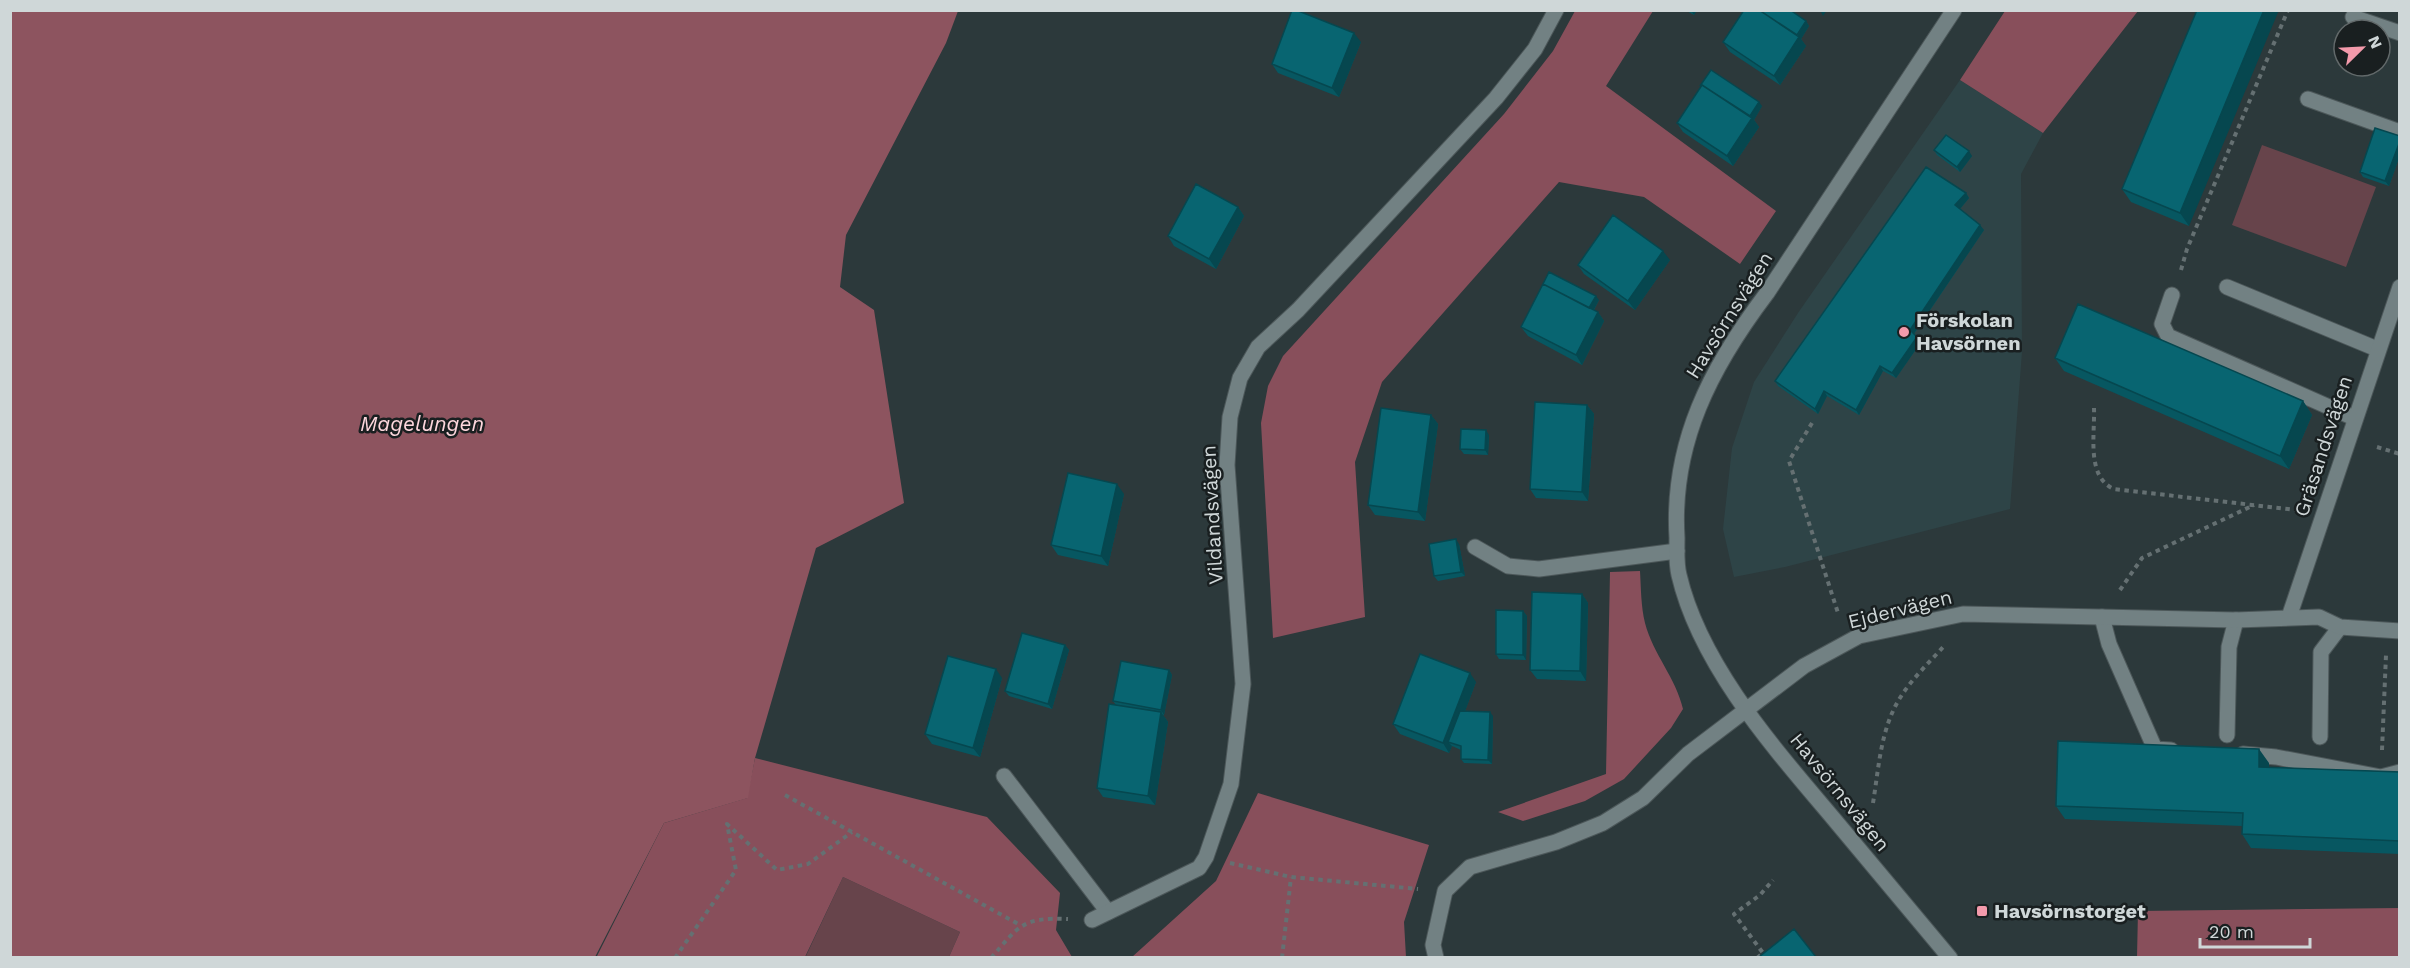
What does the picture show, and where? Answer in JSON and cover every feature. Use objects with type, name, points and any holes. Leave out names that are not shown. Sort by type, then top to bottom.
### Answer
[{"type":"street","name":"Vildandsvägen","points":[[1206,857],[1231,784],[1243,684],[1227,465],[1230,417],[1240,378],[1258,347],[1298,310],[1496,98],[1535,49],[1556,10]]},
{"type":"street","name":"Havsörnsvägen","points":[[1950,957],[1790,767],[1747,709],[1700,637],[1678,573],[1675,515],[1679,478],[1690,430],[1706,386],[1742,326],[1767,293],[1954,10]]},
{"type":"street","points":[[2353,17],[2400,33]]},
{"type":"street","points":[[2308,99],[2400,132]]},
{"type":"street","points":[[2227,287],[2377,349]]},
{"type":"street","name":"Gräsandsvägen","points":[[2289,617],[2377,349],[2400,287]]},
{"type":"street","points":[[2172,295],[2162,324],[2168,336],[2354,418]]},
{"type":"street","points":[[1475,547],[1508,566],[1539,569],[1677,551]]},
{"type":"street","name":"Ejdervägen","points":[[1445,891],[1470,867],[1556,842],[1603,823],[1643,798],[1688,754],[1804,666],[1859,636],[1964,614],[2236,620],[2319,617],[2340,627],[2400,631]]},
{"type":"street","points":[[2102,617],[2109,644],[2156,749],[2188,751]]},
{"type":"street","points":[[2227,735],[2229,647],[2236,620]]},
{"type":"street","points":[[2320,737],[2320,652],[2340,627]]},
{"type":"street","points":[[2232,753],[2276,757],[2381,777],[2400,772]]},
{"type":"street","points":[[1004,777],[1108,912]]},
{"type":"street","points":[[1092,920],[1199,868],[1206,857]]},
{"type":"street","points":[[1436,957],[1432,945],[1445,891]]},
{"type":"path","points":[[2172,295],[2187,249],[2288,10]]},
{"type":"path","points":[[2094,408],[2095,472],[2104,485],[2114,489],[2296,510],[2300,500]]},
{"type":"path","points":[[1812,423],[1789,461],[1838,613]]},
{"type":"path","points":[[2377,447],[2400,454]]},
{"type":"path","points":[[2102,617],[2142,558],[2255,505]]},
{"type":"path","points":[[1873,803],[1881,752],[1893,711],[1918,674],[1948,641]]},
{"type":"path","points":[[2375,652],[2386,652],[2381,777]]},
{"type":"path","points":[[785,795],[1020,925]]},
{"type":"path","points":[[675,957],[736,870],[727,824],[777,870],[808,864],[852,832]]},
{"type":"path","points":[[1206,857],[1291,877],[1445,891]]},
{"type":"path","points":[[1282,957],[1291,877]]},
{"type":"path","points":[[1757,957],[1763,953],[1734,914],[1760,895],[1773,880]]},
{"type":"path","points":[[991,957],[1020,925],[1048,918],[1092,920]]},
{"type":"shaded area","points":[[1575,11],[1653,11],[1606,86],[1776,211],[1740,264],[1644,197],[1559,182],[1382,382],[1355,462],[1365,617],[1273,638],[1261,423],[1268,386],[1283,356],[1504,114],[1553,51]]},
{"type":"shaded area","points":[[2005,11],[2138,11],[2043,133],[1960,80]]},
{"type":"shaded area","name":"Förskolan Havsörnen","points":[[1960,80],[2043,133],[2021,174],[2022,352],[2010,509],[1785,567],[1734,577],[1723,529],[1732,448],[1754,382],[1798,313]]},
{"type":"shaded area","points":[[2262,145],[2376,187],[2346,267],[2232,225]]},
{"type":"shaded area","points":[[1640,571],[1645,623],[1683,709],[1671,728],[1624,779],[1585,801],[1523,821],[1498,812],[1606,774],[1610,572]]},
{"type":"shaded area","points":[[755,758],[987,817],[1060,893],[1056,930],[1072,957],[949,957],[960,932],[843,877],[805,957],[596,958],[664,823],[747,798]]},
{"type":"shaded area","points":[[1258,793],[1429,845],[1404,922],[1406,957],[1132,957],[1216,881]]},
{"type":"shaded area","points":[[843,877],[960,932],[949,957],[805,958]]},
{"type":"shaded area","points":[[2399,908],[2399,957],[2137,957],[2138,911]]},
{"type":"water","name":"Magelungen","points":[[10,11],[958,11],[946,43],[846,235],[840,287],[874,310],[904,503],[816,548],[755,758],[748,798],[664,823],[595,957],[11,957]]},
{"type":"building","points":[[1292,10],[1354,33],[1332,88],[1272,64]]},
{"type":"building","points":[[1744,10],[1759,10],[1799,37],[1774,76],[1723,42]]},
{"type":"building","points":[[1759,10],[1790,10],[1806,21],[1797,35]]},
{"type":"building","points":[[2197,10],[2264,10],[2180,213],[2122,189]]},
{"type":"building","points":[[1711,70],[1759,102],[1750,116],[1702,85],[1700,86]]},
{"type":"building","points":[[1702,85],[1752,118],[1727,156],[1677,123]]},
{"type":"building","points":[[2375,128],[2400,136],[2385,181],[2360,172]]},
{"type":"building","points":[[1946,135],[1969,151],[1957,167],[1934,150]]},
{"type":"building","points":[[1926,167],[1966,193],[1955,205],[1980,225],[1910,330],[1917,337],[1892,373],[1880,366],[1856,410],[1824,391],[1815,409],[1775,381]]},
{"type":"building","points":[[1196,184],[1238,207],[1209,259],[1168,236]]},
{"type":"building","points":[[1613,215],[1663,251],[1628,301],[1578,265]]},
{"type":"building","points":[[1549,272],[1596,296],[1589,308],[1543,284]]},
{"type":"building","points":[[1543,284],[1598,312],[1576,355],[1521,327]]},
{"type":"building","points":[[2078,304],[2303,401],[2280,456],[2055,358]]},
{"type":"building","points":[[1535,402],[1587,405],[1582,492],[1530,489]]},
{"type":"building","points":[[1381,408],[1431,415],[1418,512],[1368,505]]},
{"type":"building","points":[[1461,429],[1486,430],[1485,450],[1460,449]]},
{"type":"building","points":[[1068,473],[1117,484],[1101,556],[1051,545]]},
{"type":"building","points":[[1456,539],[1461,572],[1434,576],[1429,544]]},
{"type":"building","points":[[1532,592],[1582,594],[1580,671],[1530,670]]},
{"type":"building","points":[[1496,610],[1523,611],[1523,655],[1496,654]]},
{"type":"building","points":[[1022,633],[1065,645],[1048,704],[1005,691]]},
{"type":"building","points":[[1420,654],[1470,673],[1443,743],[1393,724]]},
{"type":"building","points":[[948,656],[996,669],[973,748],[925,734]]},
{"type":"building","points":[[1121,661],[1169,670],[1161,710],[1113,701]]},
{"type":"building","points":[[1109,704],[1161,712],[1148,796],[1097,788]]},
{"type":"building","points":[[1460,711],[1490,712],[1488,760],[1461,759],[1461,746],[1448,742]]},
{"type":"building","points":[[2058,741],[2259,749],[2259,767],[2400,772],[2400,841],[2242,834],[2243,813],[2056,806]]},
{"type":"building","points":[[1794,929],[1816,957],[1759,957]]},
{"type":"place","name":"Förskolan Havsörnen","points":[[1904,332]]},
{"type":"place","name":"Havsörnstorget","points":[[1982,911]]}]
